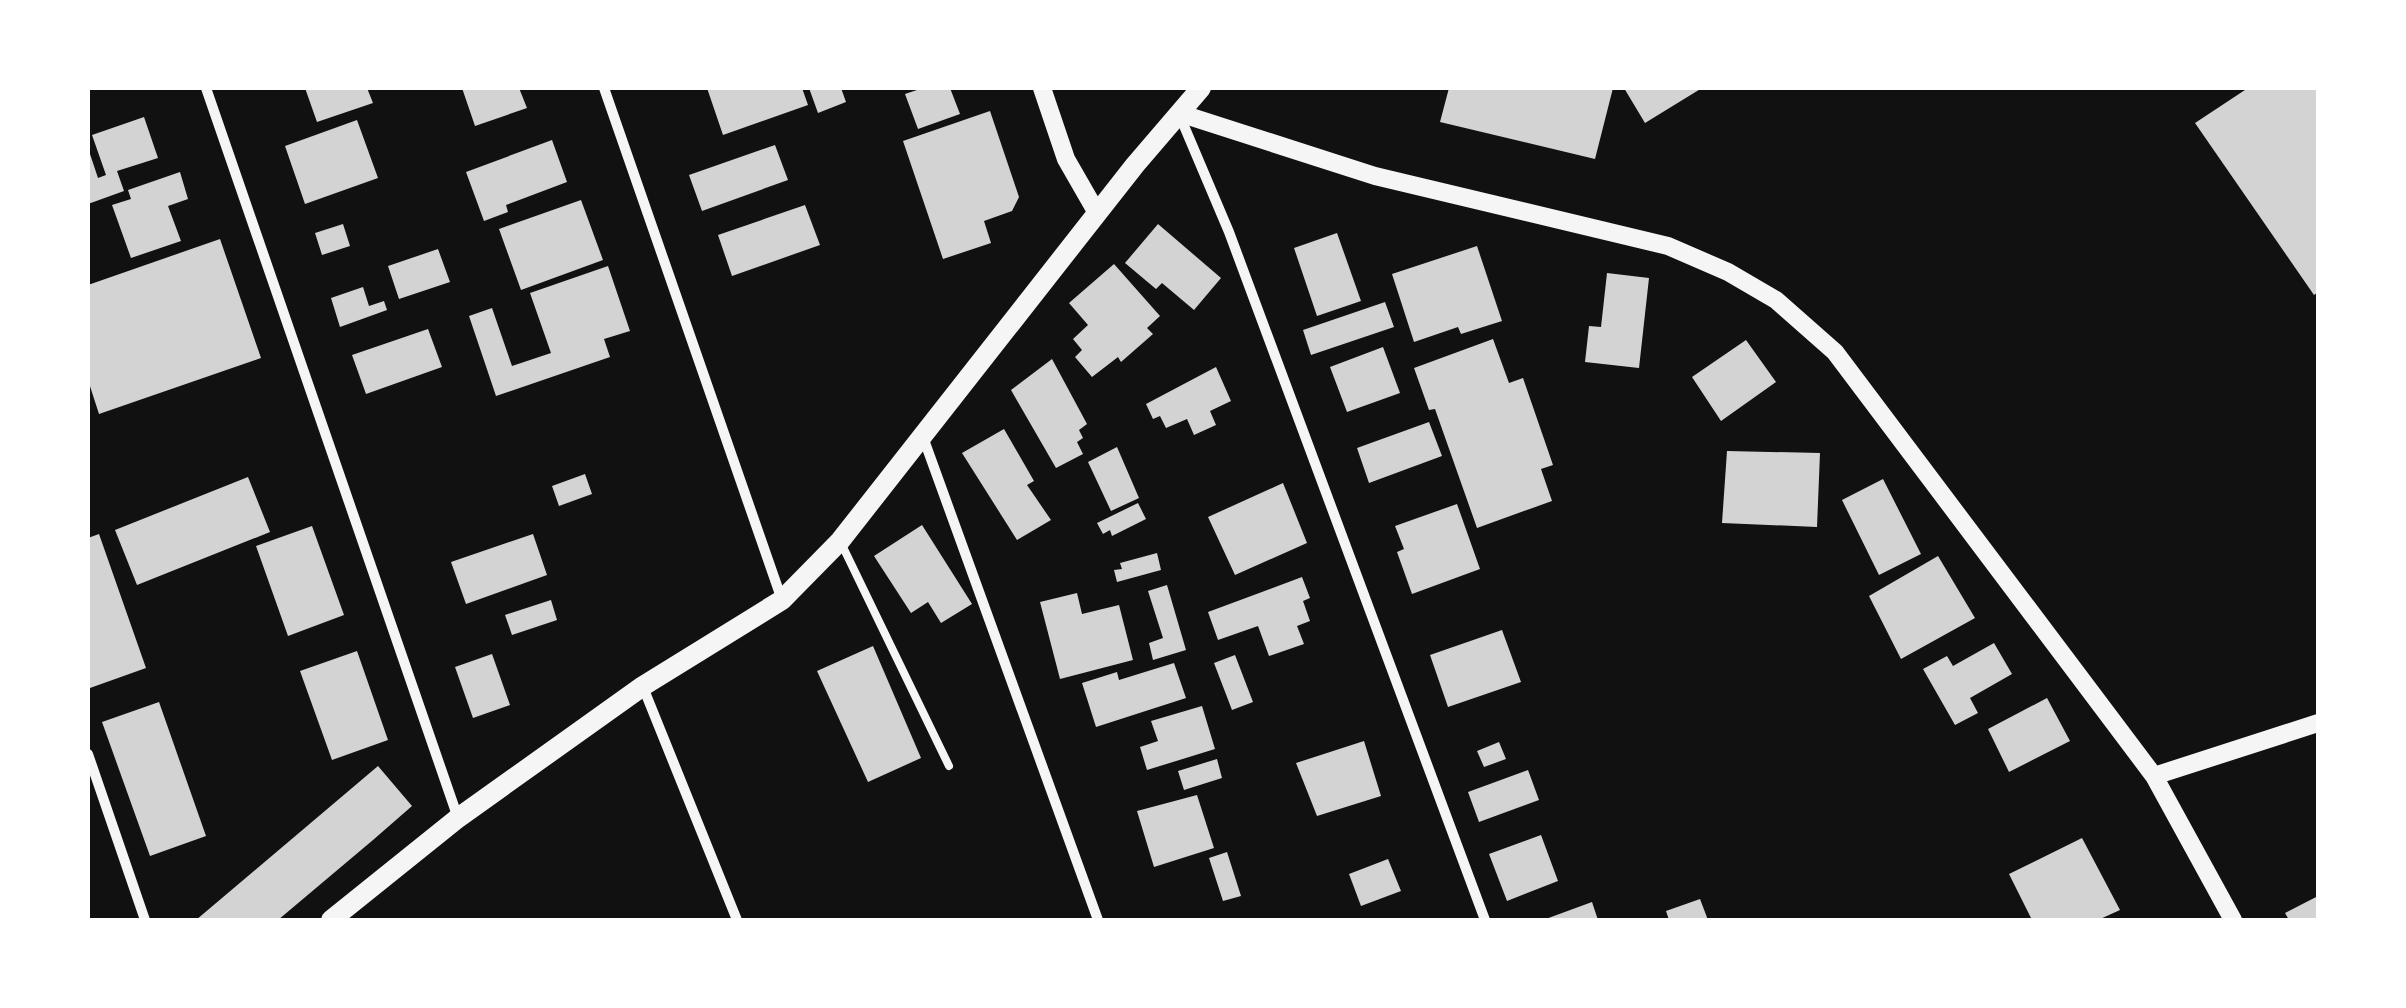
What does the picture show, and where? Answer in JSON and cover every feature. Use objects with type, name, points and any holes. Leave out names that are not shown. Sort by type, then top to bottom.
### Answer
[{"type":"main road","points":[[330,920],[458,818],[642,686],[782,600],[840,541],[1097,213],[1202,88]]},
{"type":"street","points":[[206,88],[458,818]]},
{"type":"street","points":[[604,88],[782,600]]},
{"type":"street","points":[[1042,88],[1066,159],[1097,213]]},
{"type":"street","points":[[1179,113],[1375,176],[1668,246],[1728,272],[1776,300],[1835,352],[2154,776],[2233,920]]},
{"type":"street","points":[[1179,113],[1229,232],[1485,920]]},
{"type":"street","points":[[923,436],[1098,920]]},
{"type":"street","points":[[642,686],[737,920]]},
{"type":"street","points":[[2154,776],[2318,723]]},
{"type":"street","points":[[88,754],[145,920]]},
{"type":"lane","points":[[840,541],[948,766]]},
{"type":"building","points":[[305,88],[367,88],[373,103],[317,122]]},
{"type":"building","points":[[462,88],[519,88],[527,108],[475,126]]},
{"type":"building","points":[[707,88],[802,88],[808,105],[723,135]]},
{"type":"building","points":[[809,88],[841,88],[846,102],[818,113]]},
{"type":"building","points":[[923,88],[950,88],[960,114],[918,129],[905,94]]},
{"type":"building","points":[[1449,88],[1613,88],[1595,159],[1440,122]]},
{"type":"building","points":[[1624,88],[1702,88],[1645,123]]},
{"type":"building","points":[[2248,88],[2318,88],[2318,292],[2314,295],[2195,123]]},
{"type":"building","points":[[990,111],[1019,197],[1012,211],[984,221],[991,243],[943,259],[903,141]]},
{"type":"building","points":[[144,117],[158,158],[117,171],[124,191],[88,204],[88,148],[98,178],[106,175],[92,135]]},
{"type":"building","points":[[357,120],[378,178],[305,204],[285,146]]},
{"type":"building","points":[[552,140],[567,182],[506,205],[508,212],[484,221],[466,172]]},
{"type":"building","points":[[775,145],[788,180],[702,211],[689,175]]},
{"type":"building","points":[[180,172],[188,199],[168,206],[181,241],[131,258],[112,205],[131,199],[128,190]]},
{"type":"building","points":[[581,200],[603,260],[521,290],[499,229]]},
{"type":"building","points":[[805,205],[820,245],[732,276],[718,235]]},
{"type":"building","points":[[343,224],[350,246],[322,255],[315,233]]},
{"type":"building","points":[[1158,224],[1221,278],[1194,310],[1162,283],[1156,289],[1125,263]]},
{"type":"building","points":[[1337,233],[1361,301],[1317,316],[1294,248]]},
{"type":"building","points":[[220,239],[261,358],[99,414],[88,380],[88,285]]},
{"type":"building","points":[[1477,246],[1502,321],[1461,334],[1458,327],[1414,342],[1392,274]]},
{"type":"building","points":[[438,249],[450,282],[399,299],[388,266]]},
{"type":"building","points":[[1114,264],[1160,316],[1147,328],[1153,334],[1121,362],[1118,357],[1092,377],[1075,357],[1082,350],[1073,339],[1088,325],[1069,303]]},
{"type":"building","points":[[608,266],[630,331],[604,339],[610,357],[496,396],[469,316],[492,308],[512,366],[551,353],[530,293]]},
{"type":"building","points":[[1607,273],[1649,278],[1639,368],[1585,362],[1589,326],[1601,327]]},
{"type":"building","points":[[363,287],[369,306],[384,301],[387,310],[340,327],[331,298]]},
{"type":"building","points":[[1385,302],[1394,327],[1311,355],[1303,330]]},
{"type":"building","points":[[428,329],[442,367],[366,394],[352,355]]},
{"type":"building","points":[[1493,339],[1509,383],[1523,378],[1553,465],[1541,469],[1552,501],[1477,528],[1435,409],[1429,410],[1414,368]]},
{"type":"building","points":[[1746,340],[1776,382],[1721,421],[1692,377]]},
{"type":"building","points":[[1383,347],[1400,393],[1347,412],[1330,367]]},
{"type":"building","points":[[1052,359],[1087,424],[1079,430],[1083,438],[1077,442],[1083,454],[1056,468],[1011,390]]},
{"type":"building","points":[[1216,367],[1231,401],[1210,411],[1216,425],[1194,435],[1187,419],[1166,428],[1160,416],[1153,419],[1146,404]]},
{"type":"building","points":[[1429,422],[1442,456],[1369,483],[1357,448]]},
{"type":"building","points":[[1004,429],[1034,481],[1027,485],[1051,520],[1017,540],[962,453]]},
{"type":"building","points":[[1117,447],[1139,498],[1111,511],[1088,462]]},
{"type":"building","points":[[1727,451],[1820,453],[1817,527],[1722,523]]},
{"type":"building","points":[[585,474],[592,494],[559,506],[552,486]]},
{"type":"building","points":[[248,477],[270,532],[137,585],[115,530]]},
{"type":"building","points":[[1883,479],[1921,554],[1879,575],[1842,500]]},
{"type":"building","points":[[1283,483],[1307,543],[1235,575],[1208,517]]},
{"type":"building","points":[[1138,503],[1146,519],[1112,536],[1110,530],[1103,534],[1097,523]]},
{"type":"building","points":[[1457,504],[1480,569],[1412,594],[1397,552],[1404,549],[1395,526]]},
{"type":"building","points":[[922,525],[972,604],[941,623],[928,602],[911,613],[874,556]]},
{"type":"building","points":[[312,526],[344,615],[288,636],[256,546]]},
{"type":"building","points":[[99,534],[146,668],[90,688],[88,538]]},
{"type":"building","points":[[533,534],[547,575],[466,604],[451,562]]},
{"type":"building","points":[[1157,553],[1161,570],[1117,582],[1114,570],[1122,569],[1120,563]]},
{"type":"building","points":[[1938,556],[1975,618],[1901,659],[1869,596]]},
{"type":"building","points":[[1302,577],[1310,598],[1303,601],[1310,621],[1297,626],[1304,644],[1269,656],[1258,626],[1218,640],[1208,612]]},
{"type":"building","points":[[1167,585],[1186,650],[1153,660],[1149,643],[1163,638],[1148,591]]},
{"type":"building","points":[[1077,593],[1082,614],[1119,605],[1133,660],[1060,679],[1040,602]]},
{"type":"building","points":[[551,600],[557,620],[512,635],[505,615]]},
{"type":"building","points":[[1502,630],[1521,682],[1448,707],[1430,655]]},
{"type":"building","points":[[1994,643],[2012,674],[1970,698],[1978,713],[1955,725],[1923,669],[1947,656],[1953,666]]},
{"type":"building","points":[[873,646],[921,758],[868,782],[817,671]]},
{"type":"building","points":[[357,651],[388,740],[332,760],[300,671]]},
{"type":"building","points":[[492,654],[510,705],[473,718],[455,667]]},
{"type":"building","points":[[1235,655],[1253,702],[1232,710],[1214,663]]},
{"type":"building","points":[[1174,663],[1186,698],[1096,727],[1082,683],[1117,672],[1119,680]]},
{"type":"building","points":[[2047,698],[2070,741],[2009,772],[1988,729]]},
{"type":"building","points":[[159,702],[206,836],[150,856],[102,722]]},
{"type":"building","points":[[1202,706],[1215,749],[1147,770],[1140,747],[1158,741],[1151,721]]},
{"type":"building","points":[[1364,741],[1381,796],[1317,816],[1296,763]]},
{"type":"building","points":[[1499,742],[1506,759],[1484,767],[1477,751]]},
{"type":"building","points":[[1217,759],[1222,778],[1184,790],[1178,771]]},
{"type":"building","points":[[378,766],[412,806],[373,840],[278,920],[196,920]]},
{"type":"building","points":[[1528,770],[1539,800],[1479,822],[1468,792]]},
{"type":"building","points":[[1197,795],[1214,848],[1154,867],[1137,811]]},
{"type":"building","points":[[1541,835],[1558,881],[1507,901],[1489,854]]},
{"type":"building","points":[[2082,838],[2120,910],[2098,920],[2032,920],[2009,874]]},
{"type":"building","points":[[1227,852],[1241,896],[1223,901],[1209,858]]},
{"type":"building","points":[[1388,859],[1401,891],[1361,906],[1349,874]]},
{"type":"building","points":[[2318,896],[2318,920],[2289,920],[2285,913]]},
{"type":"building","points":[[1700,899],[1708,920],[1669,920],[1666,911]]},
{"type":"building","points":[[1592,902],[1598,920],[1543,920]]}]
